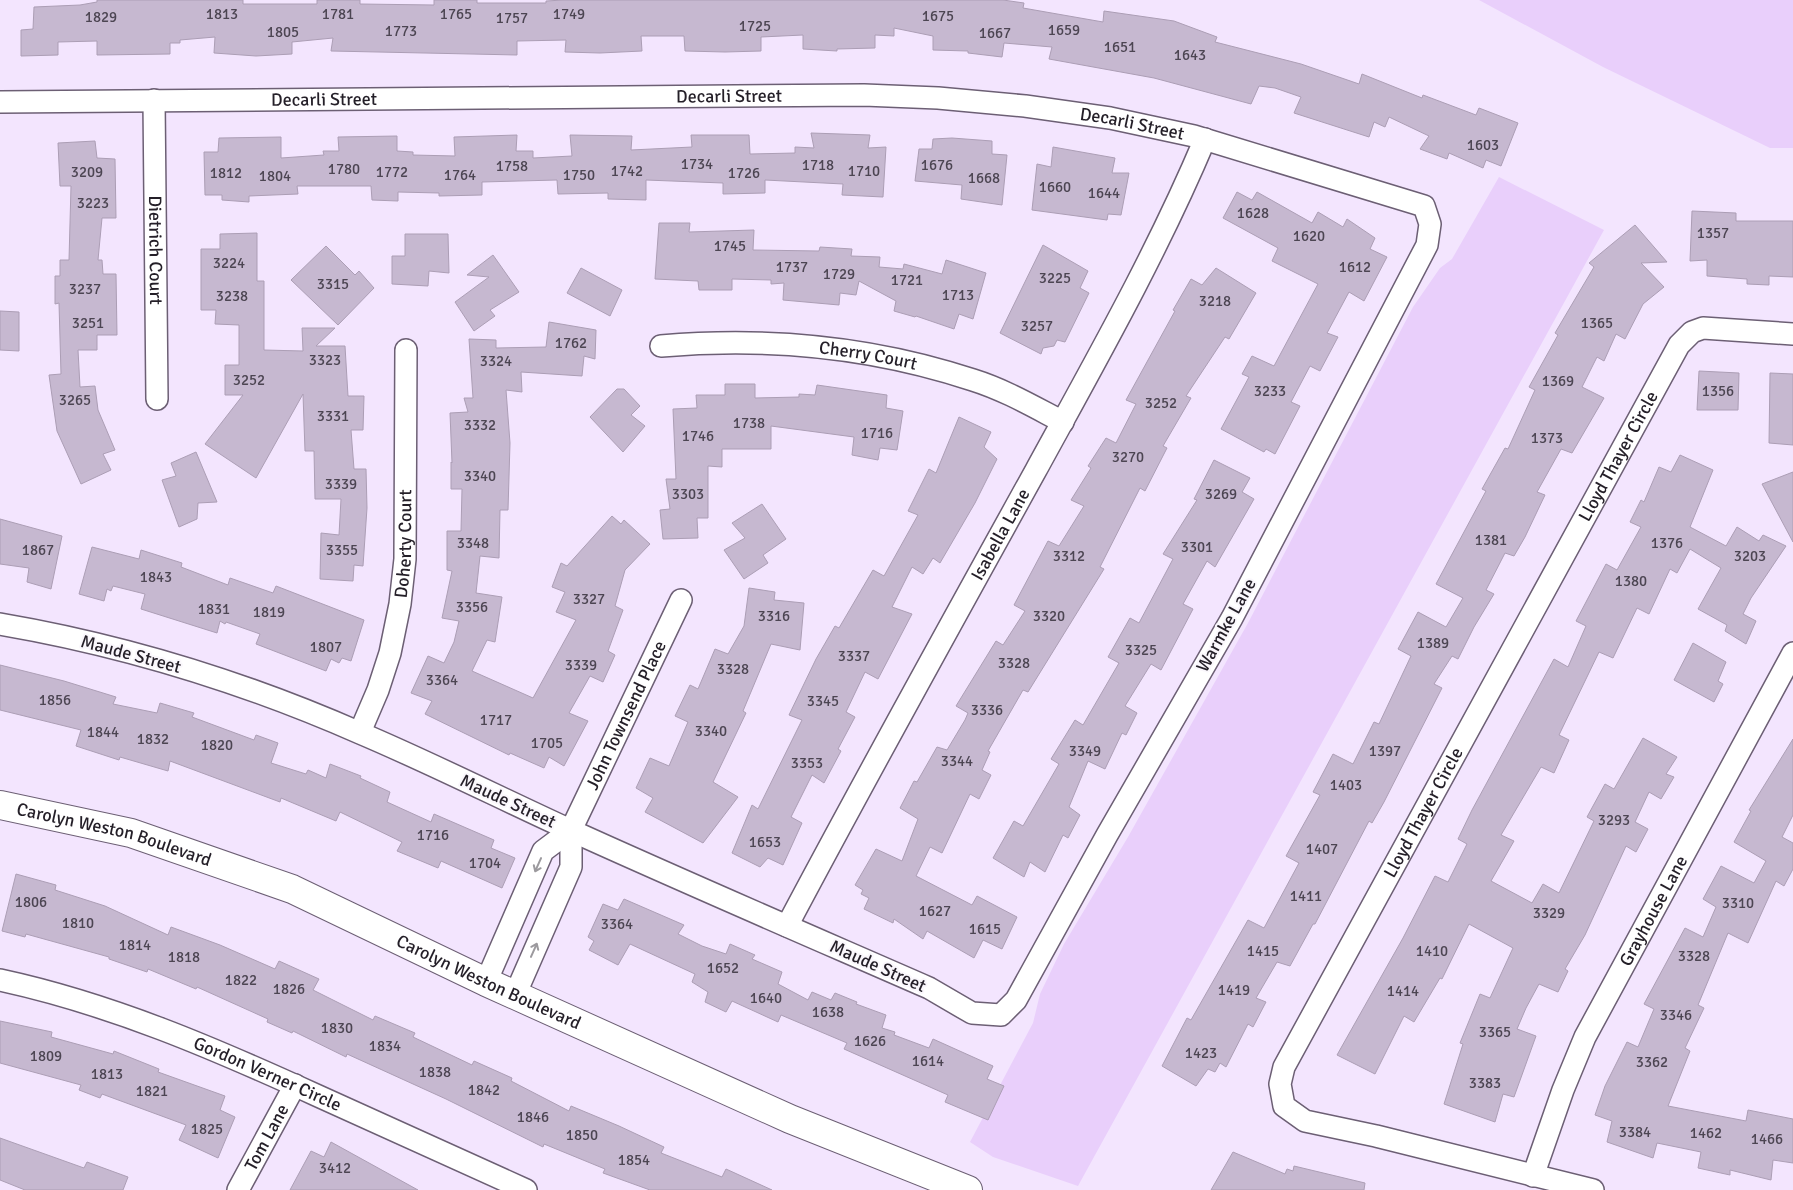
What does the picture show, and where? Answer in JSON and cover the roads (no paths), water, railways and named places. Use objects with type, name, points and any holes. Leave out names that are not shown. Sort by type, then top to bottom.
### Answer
[{"type":"street","name":"Decarli Street","points":[[0,102],[864,95],[938,98],[1025,106],[1110,118],[1205,139],[1424,206],[1430,224]]},
{"type":"street","name":"Dietrich Court","points":[[154,100],[157,399]]},
{"type":"street","name":"Isabella Lane","points":[[787,926],[896,719],[1063,422],[1178,204],[1205,139]]},
{"type":"street","name":"Warmke Lane","points":[[1001,1015],[1016,1000],[1107,835],[1232,618],[1427,245],[1430,224]]},
{"type":"street","name":"Lloyd Thayer Circle","points":[[1593,1190],[1376,1136],[1305,1121],[1284,1106],[1280,1084],[1284,1067],[1679,345],[1692,332],[1703,328],[1793,334]]},
{"type":"street","name":"Cherry Court","points":[[661,346],[745,342],[798,344],[857,352],[974,380],[1017,398],[1063,422]]},
{"type":"street","name":"Doherty Court","points":[[360,732],[387,663],[400,604],[405,559],[406,350]]},
{"type":"street","name":"John Townsend Place","points":[[515,995],[571,867],[571,830],[681,600]]},
{"type":"street","name":"Maude Street","points":[[0,624],[50,632],[134,653],[224,681],[360,732],[571,830],[929,988],[972,1013],[1001,1015]]},
{"type":"street","name":"Grayhouse Lane","points":[[1533,1176],[1563,1090],[1585,1037],[1793,652]]},
{"type":"street","name":"Carolyn Weston Boulevard","points":[[0,805],[131,833],[292,889],[486,982],[790,1119],[968,1190]]},
{"type":"street","name":"John Townsend Place","points":[[486,982],[543,851],[571,830]]},
{"type":"street","name":"Gordon Verner Circle","points":[[0,980],[110,1010],[167,1030],[295,1085],[526,1190]]},
{"type":"street","name":"Tom Lane","points":[[238,1190],[295,1085]]}]
